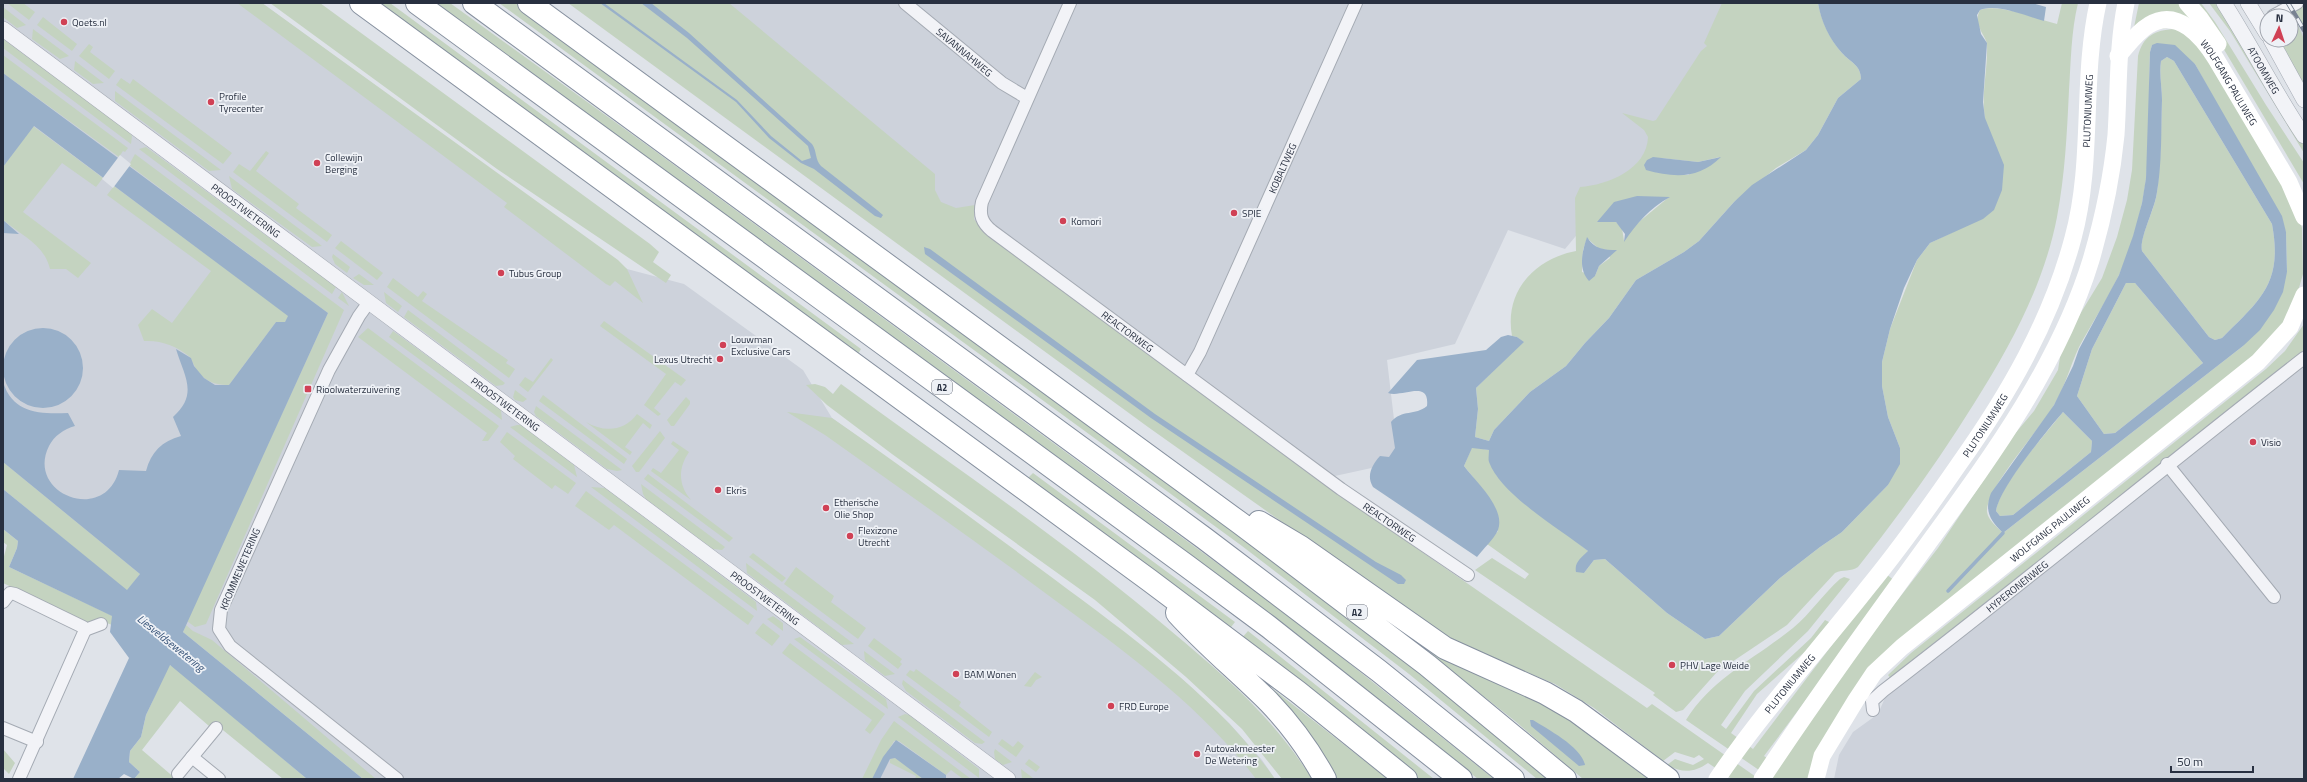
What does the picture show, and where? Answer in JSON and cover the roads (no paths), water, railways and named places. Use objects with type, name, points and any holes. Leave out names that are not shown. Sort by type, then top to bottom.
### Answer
[{"type":"highway","points":[[361,3],[1149,580],[1298,692],[1406,779]]},
{"type":"highway","name":"A2","points":[[417,3],[1237,604],[1461,779]]},
{"type":"highway","points":[[474,3],[1236,562],[1373,666],[1512,779]]},
{"type":"highway","name":"A2","points":[[530,3],[1240,523],[1414,656],[1565,779]]},
{"type":"highway","name":"A2","points":[[1143,453],[1300,547],[1445,648],[1545,692],[1576,711],[1668,779]]},
{"type":"highway","points":[[1149,580],[1200,639],[1269,703],[1300,739],[1325,779]]},
{"type":"main road","name":"PLUTONIUMWEG","points":[[1719,775],[1743,742],[1908,537],[1981,433],[2028,354],[2056,293],[2074,237],[2085,170],[2092,44],[2098,3]]},
{"type":"main road","name":"PLUTONIUMWEG","points":[[1762,779],[1826,685],[1984,465],[2044,369],[2075,304],[2090,262],[2102,221],[2116,135],[2118,56],[2120,31],[2126,3]]},
{"type":"main road","name":"WOLFGANG PAULIWEG","points":[[2187,3],[2214,39],[2304,194]]},
{"type":"main road","name":"WOLFGANG PAULIWEG","points":[[2118,56],[2150,24],[2169,20],[2184,25],[2192,30],[2205,42],[2224,73],[2289,182],[2304,217]]},
{"type":"main road","name":"WOLFGANG PAULIWEG","points":[[1816,779],[1822,756],[1874,673],[1902,647],[2258,362],[2290,327],[2304,296]]},
{"type":"main road","name":"WOLFGANG PAULIWEG","points":[[1826,779],[1830,758],[1863,701],[1886,673],[1908,651],[2048,537],[2252,377],[2290,340],[2304,316]]},
{"type":"street","name":"SAVANNAHWEG","points":[[905,3],[1002,83],[1027,98]]},
{"type":"street","name":"REACTORWEG","points":[[1070,3],[982,202],[980,208],[982,221],[999,236],[1341,489],[1468,575]]},
{"type":"street","name":"KOBALTWEG","points":[[1187,375],[1200,352],[1356,3]]},
{"type":"street","name":"ATOOMWEG","points":[[2224,3],[2245,36],[2279,100],[2304,136]]},
{"type":"street","name":"ATOOMWEG","points":[[2248,3],[2259,12]]},
{"type":"street","points":[[2287,8],[2297,3]]},
{"type":"street","name":"PROOSTWETERING","points":[[3,29],[1008,779]]},
{"type":"street","name":"ATOOMWEG","points":[[2275,48],[2304,100]]},
{"type":"street","name":"KROMMEWETERING","points":[[369,302],[358,316],[319,392],[221,610],[219,629],[230,646],[397,779]]},
{"type":"street","name":"HYPERONENWEG","points":[[1873,710],[1872,701],[1883,691],[1991,608],[2167,464],[2304,358]]},
{"type":"street","points":[[2167,464],[2274,597]]},
{"type":"street","points":[[3,602],[10,593],[15,594],[83,627],[85,630]]},
{"type":"street","points":[[19,779],[85,630],[101,624]]},
{"type":"street","points":[[3,728],[36,742]]},
{"type":"street","points":[[178,774],[216,728]]},
{"type":"street","points":[[192,757],[219,779]]},
{"type":"water","points":[[600,3],[604,3],[737,100],[771,136],[802,161],[811,158],[808,146],[687,38],[641,3],[651,3],[689,33],[812,144],[819,164],[883,215],[881,218],[875,216],[814,169],[801,163],[769,138],[736,102]]},
{"type":"water","points":[[1818,3],[2032,3],[2046,7],[2044,21],[2012,11],[1995,8],[1980,10],[1977,15],[1981,34],[1987,43],[1983,102],[1985,118],[2004,165],[2002,190],[1994,210],[1983,219],[1930,243],[1917,260],[1904,288],[1890,329],[1882,362],[1882,386],[1888,417],[1900,448],[1900,464],[1888,485],[1842,532],[1780,578],[1719,636],[1705,639],[1667,613],[1605,559],[1594,560],[1584,573],[1576,572],[1577,563],[1588,551],[1532,511],[1506,487],[1489,462],[1489,450],[1472,448],[1464,466],[1488,495],[1498,513],[1498,530],[1477,557],[1373,487],[1370,475],[1375,463],[1380,456],[1389,457],[1395,448],[1391,422],[1400,415],[1418,411],[1427,406],[1427,398],[1424,393],[1420,391],[1394,394],[1388,393],[1417,360],[1486,350],[1501,337],[1508,335],[1517,337],[1524,342],[1476,388],[1478,409],[1475,437],[1489,441],[1494,430],[1530,392],[1566,366],[1609,318],[1636,280],[1684,252],[1699,241],[1734,202],[1752,185],[1806,150],[1818,135],[1838,98],[1861,79],[1861,74],[1857,67],[1837,48],[1829,36],[1823,23]]},
{"type":"water","points":[[2157,43],[2175,45],[2195,64],[2282,216],[2286,232],[2287,272],[2283,292],[2274,310],[2260,330],[2243,346],[2003,533],[1995,524],[1988,510],[1991,493],[2054,405],[2073,366],[2079,349],[2119,275],[2133,236],[2142,203],[2146,178],[2150,52],[2152,45]],"holes":[[[2167,57],[2174,61],[2272,224],[2275,244],[2274,261],[2271,276],[2266,288],[2248,312],[2222,338],[2215,340],[2209,337],[2142,251],[2143,239],[2156,199],[2159,181],[2162,100],[2160,66],[2161,61]],[[2126,283],[2135,283],[2203,363],[2115,433],[2104,434],[2077,396],[2092,349]],[[2063,412],[2092,441],[2091,452],[2013,515],[2000,516],[1996,511],[1999,501],[2014,474]]]},
{"type":"water","name":"Liesveldsewetering","points":[[3,73],[328,313],[183,632],[363,779],[307,779],[170,665],[146,715],[141,737],[130,751],[129,762],[140,772],[134,779],[124,774],[118,779],[73,779],[129,658],[110,632],[112,616],[9,567],[17,548],[18,541],[3,529],[3,489],[127,590],[140,574],[3,462],[3,382],[13,400],[29,410],[47,413],[68,413],[75,426],[60,433],[49,446],[45,463],[48,478],[57,489],[70,497],[84,499],[99,496],[111,487],[119,470],[146,471],[151,458],[158,448],[168,441],[181,436],[173,417],[181,409],[186,400],[187,384],[176,349],[191,358],[194,366],[204,378],[215,385],[229,385],[276,322],[285,322],[288,316],[34,126],[3,167]]},
{"type":"water","points":[[1653,157],[1698,162],[1721,157],[1713,164],[1695,173],[1677,175],[1657,173],[1646,170],[1644,165],[1647,160]]},
{"type":"water","points":[[1637,196],[1670,197],[1644,216],[1624,242],[1625,234],[1616,222],[1597,222],[1614,202]]},
{"type":"water","points":[[3,220],[19,234],[3,233]]},
{"type":"water","points":[[1587,237],[1593,244],[1600,248],[1617,250],[1599,266],[1595,276],[1589,281],[1583,271],[1582,266]]},
{"type":"water","points":[[924,247],[930,249],[1155,414],[1376,562],[1401,575],[1406,580],[1404,584],[1398,584],[1151,418],[925,254]]},
{"type":"water","points":[[43,328],[58,331],[71,340],[80,353],[83,368],[80,383],[71,396],[58,405],[43,408],[28,405],[15,396],[6,383],[3,368],[6,353],[15,340],[28,331]]},
{"type":"water","points":[[1530,720],[1533,720],[1547,728],[1571,745],[1578,752],[1585,765],[1579,766],[1531,726]]},
{"type":"water","points":[[896,740],[946,775],[946,779],[923,779],[895,758],[890,759],[880,779],[872,779],[883,757]]},
{"type":"waterway","points":[[1948,591],[2003,533]]},
{"type":"railway","points":[[2288,3],[2304,30]]},
{"type":"place","name":"Qoets.nl","points":[[64,22]]},
{"type":"place","name":"Profile Tyrecenter","points":[[211,102]]},
{"type":"place","name":"Collewijn Berging","points":[[317,163]]},
{"type":"place","name":"SPIE","points":[[1234,213]]},
{"type":"place","name":"Komori","points":[[1063,221]]},
{"type":"place","name":"Tubus Group","points":[[501,273]]},
{"type":"place","name":"Louwman Exclusive Cars","points":[[723,345]]},
{"type":"place","name":"Lexus Utrecht","points":[[720,359]]},
{"type":"place","name":"Rioolwaterzuivering","points":[[308,389]]},
{"type":"place","name":"Visio","points":[[2253,442]]},
{"type":"place","name":"Ekris","points":[[718,490]]},
{"type":"place","name":"Etherische Olie Shop","points":[[826,508]]},
{"type":"place","name":"Flexizone Utrecht","points":[[850,536]]},
{"type":"place","name":"PHV Lage Weide","points":[[1672,665]]},
{"type":"place","name":"BAM Wonen","points":[[956,674]]},
{"type":"place","name":"FRD Europe","points":[[1111,706]]},
{"type":"place","name":"Autovakmeester De Wetering","points":[[1197,754]]}]
